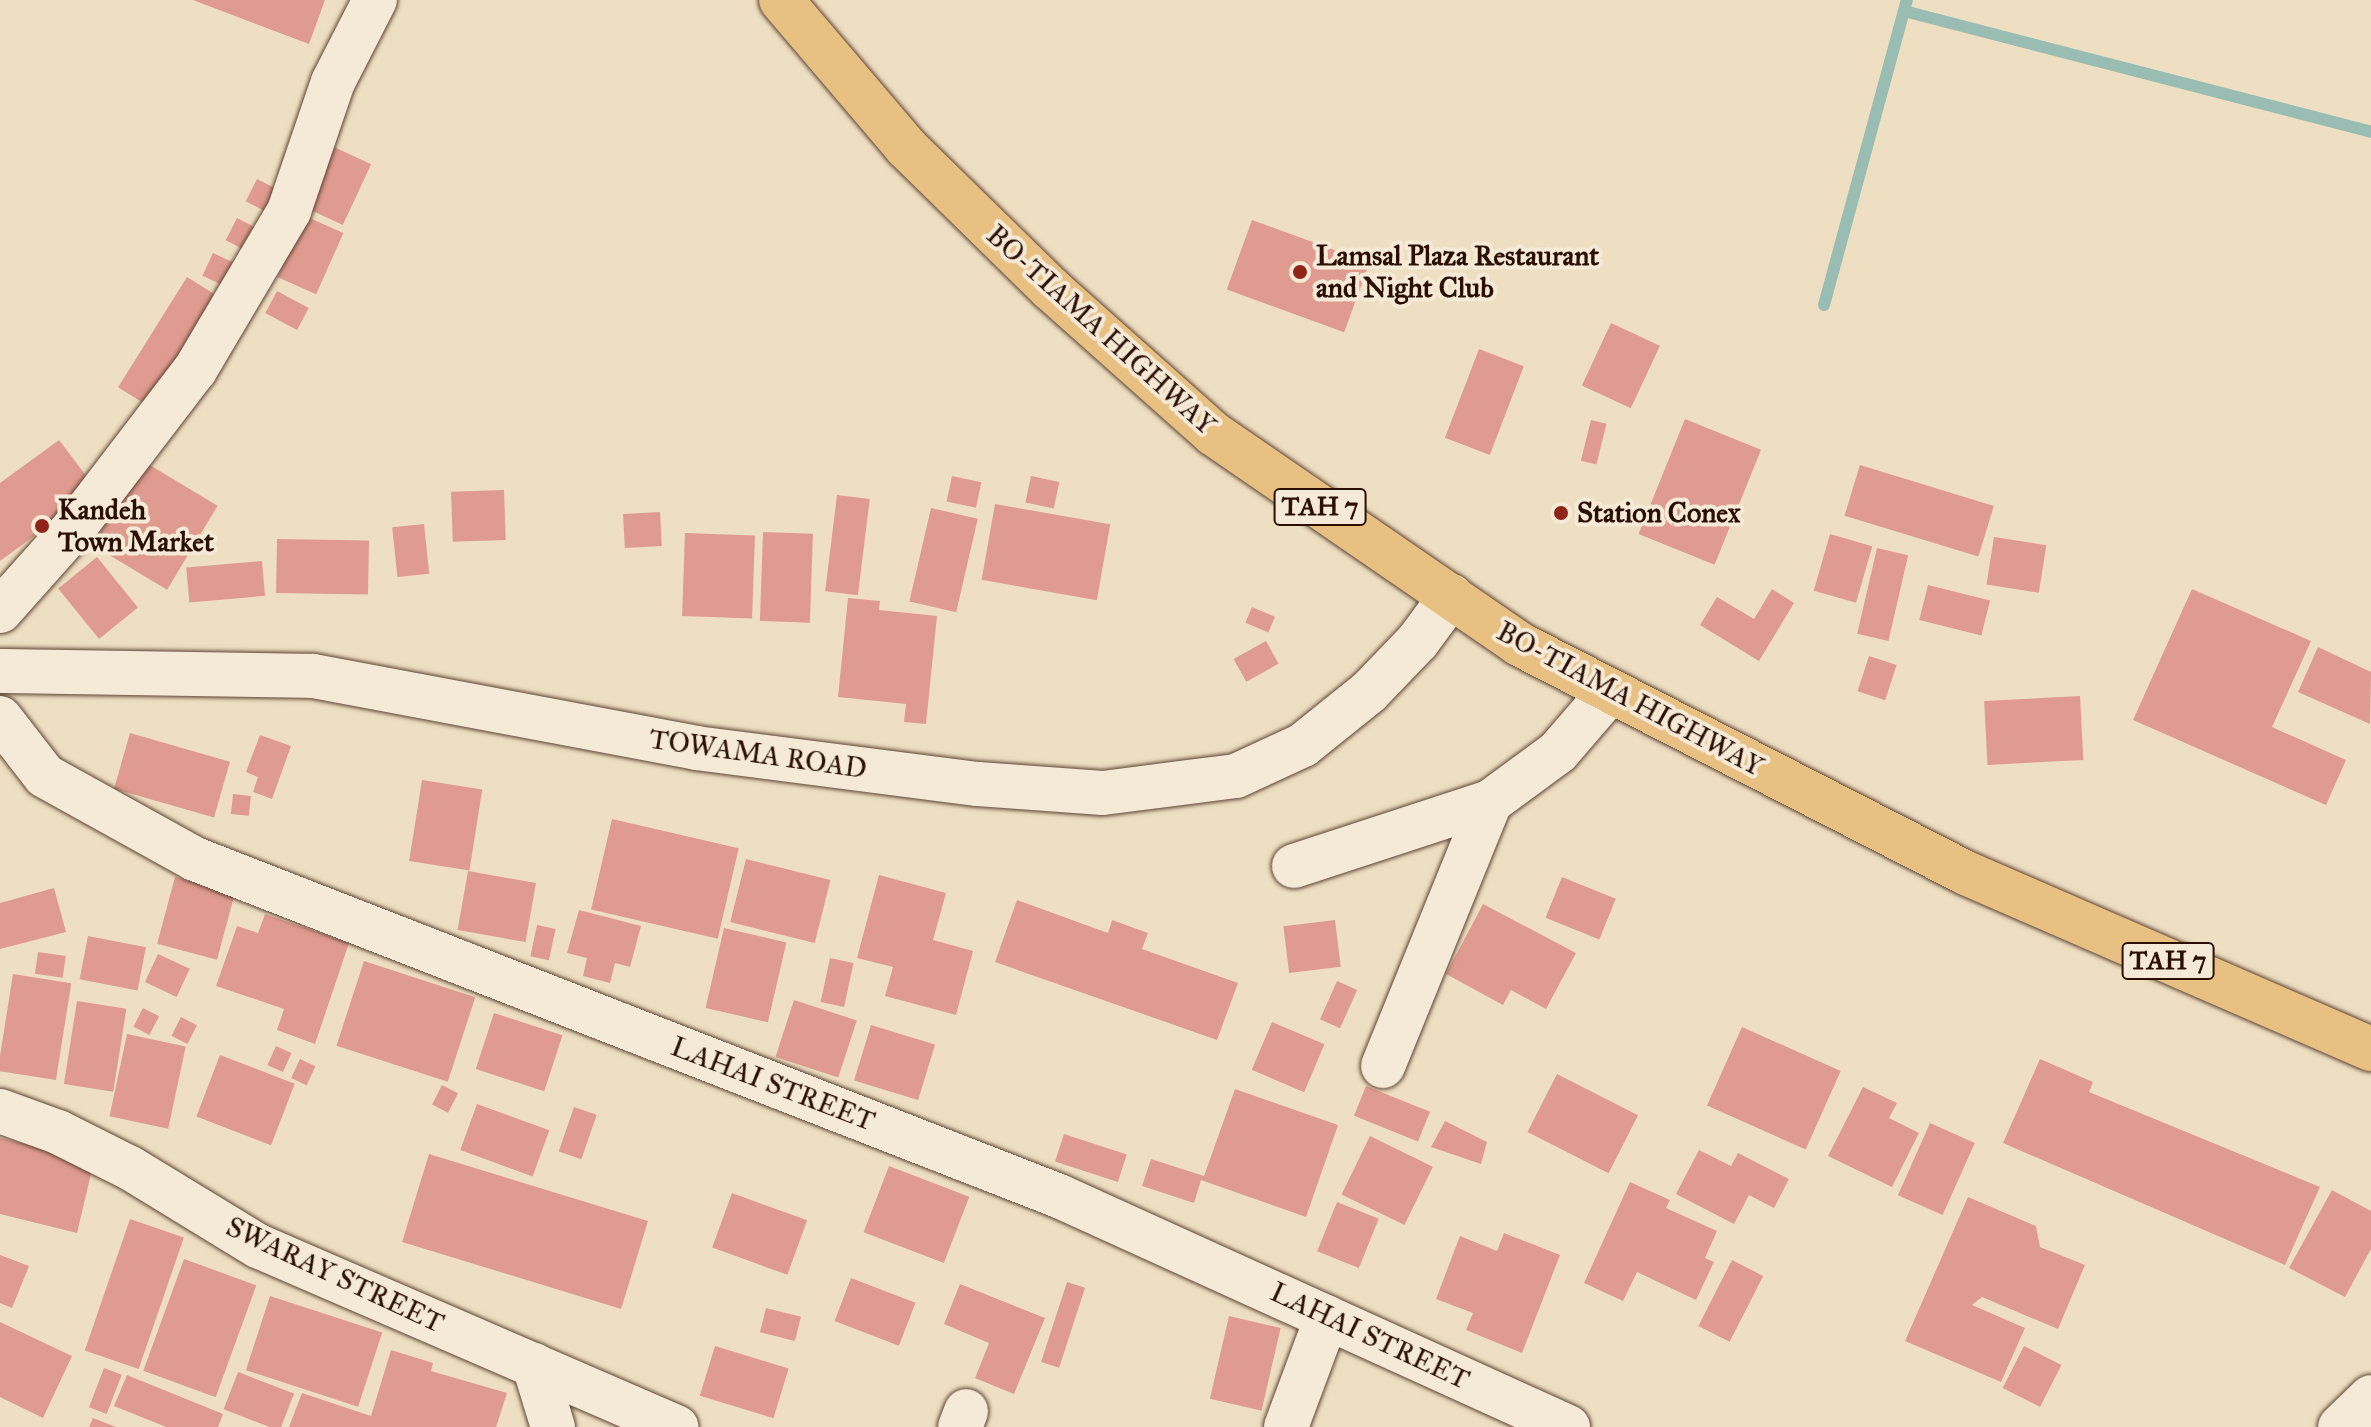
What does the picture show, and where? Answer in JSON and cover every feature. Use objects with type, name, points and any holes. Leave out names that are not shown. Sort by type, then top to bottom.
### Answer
[{"type":"highway","name":"BO-TIAMA HIGHWAY","points":[[781,0],[906,147],[1051,289],[1214,434],[1519,644],[1608,694],[1966,873],[2371,1049]]},
{"type":"street","points":[[0,611],[74,528],[195,370],[289,211],[333,82],[375,0]]},
{"type":"street","name":"TOWAMA ROAD","points":[[0,671],[313,676],[696,748],[978,784],[1103,793],[1236,776],[1303,745],[1369,692],[1418,641],[1451,596]]},
{"type":"street","points":[[1294,866],[1490,802],[1558,752],[1608,694]]},
{"type":"street","name":"LAHAI STREET","points":[[0,718],[45,776],[195,859],[1059,1196],[1568,1427]]},
{"type":"street","points":[[1383,1066],[1490,802]]},
{"type":"street","name":"SWARAY STREET","points":[[0,1111],[58,1132],[130,1168],[258,1246],[676,1427]]},
{"type":"street","points":[[1286,1427],[1327,1317]]},
{"type":"street","points":[[534,1365],[553,1427]]},
{"type":"street","points":[[2340,1427],[2371,1397]]},
{"type":"building","points":[[193,0],[325,0],[309,44]]},
{"type":"building","points":[[334,147],[371,164],[343,225],[306,208]]},
{"type":"building","points":[[257,179],[288,195],[277,217],[246,201]]},
{"type":"building","points":[[305,216],[343,233],[316,294],[278,277]]},
{"type":"building","points":[[237,218],[268,234],[257,256],[226,240]]},
{"type":"building","points":[[1252,220],[1369,263],[1344,332],[1227,290]]},
{"type":"building","points":[[213,253],[245,268],[234,290],[202,276]]},
{"type":"building","points":[[187,277],[229,303],[160,413],[118,387]]},
{"type":"building","points":[[277,291],[309,308],[297,330],[265,313]]},
{"type":"building","points":[[1611,323],[1660,346],[1631,408],[1582,386]]},
{"type":"building","points":[[1479,349],[1524,366],[1490,455],[1445,438]]},
{"type":"building","points":[[1685,419],[1761,450],[1715,565],[1639,534]]},
{"type":"building","points":[[1591,420],[1607,424],[1596,465],[1581,461]]},
{"type":"building","points":[[59,440],[97,490],[0,561],[0,483]]},
{"type":"building","points":[[143,461],[218,506],[167,590],[93,545]]},
{"type":"building","points":[[1860,465],[1994,506],[1978,557],[1845,516]]},
{"type":"building","points":[[952,476],[981,482],[976,508],[947,501]]},
{"type":"building","points":[[1031,476],[1059,482],[1054,508],[1025,502]]},
{"type":"building","points":[[504,490],[506,540],[453,542],[451,492]]},
{"type":"building","points":[[837,495],[870,499],[858,595],[825,591]]},
{"type":"building","points":[[995,504],[1110,524],[1097,600],[982,580]]},
{"type":"building","points":[[931,508],[978,519],[956,612],[909,602]]},
{"type":"building","points":[[660,512],[662,546],[625,548],[623,514]]},
{"type":"building","points":[[424,524],[429,574],[397,577],[392,527]]},
{"type":"building","points":[[763,532],[813,534],[810,623],[760,621]]},
{"type":"building","points":[[685,533],[755,535],[752,618],[682,616]]},
{"type":"building","points":[[1830,534],[1872,546],[1856,603],[1814,591]]},
{"type":"building","points":[[1994,537],[2046,545],[2039,593],[1986,584]]},
{"type":"building","points":[[277,539],[369,541],[368,595],[276,593]]},
{"type":"building","points":[[1877,548],[1908,555],[1888,641],[1857,634]]},
{"type":"building","points":[[97,557],[138,608],[99,639],[58,588]]},
{"type":"building","points":[[262,561],[265,596],[189,602],[186,568]]},
{"type":"building","points":[[1928,585],[1990,600],[1981,635],[1919,620]]},
{"type":"building","points":[[1772,589],[1794,603],[1759,661],[1700,625],[1717,597],[1754,619]]},
{"type":"building","points":[[2192,589],[2311,641],[2272,727],[2346,760],[2326,805],[2133,720]]},
{"type":"building","points":[[848,598],[880,601],[879,610],[937,616],[926,724],[904,722],[906,704],[838,697]]},
{"type":"building","points":[[1252,607],[1275,617],[1268,632],[1245,623]]},
{"type":"building","points":[[1266,641],[1279,664],[1246,682],[1234,659]]},
{"type":"building","points":[[2318,647],[2371,672],[2370,724],[2298,692]]},
{"type":"building","points":[[1869,656],[1897,665],[1885,700],[1858,691]]},
{"type":"building","points":[[2080,696],[2083,760],[1987,765],[1984,701]]},
{"type":"building","points":[[130,733],[230,762],[214,817],[114,789]]},
{"type":"building","points":[[260,735],[291,746],[272,799],[253,792],[258,777],[246,772]]},
{"type":"building","points":[[422,780],[482,790],[469,871],[409,861]]},
{"type":"building","points":[[233,794],[251,796],[249,816],[231,814]]},
{"type":"building","points":[[612,819],[739,848],[718,939],[591,910]]},
{"type":"building","points":[[746,859],[830,880],[815,943],[730,922]]},
{"type":"building","points":[[468,871],[536,883],[526,942],[458,930]]},
{"type":"building","points":[[879,875],[946,893],[933,940],[973,951],[956,1015],[885,996],[893,967],[857,958]]},
{"type":"building","points":[[175,877],[235,893],[217,960],[157,944]]},
{"type":"building","points":[[1562,877],[1616,899],[1599,940],[1546,918]]},
{"type":"building","points":[[54,888],[66,932],[0,949],[0,903]]},
{"type":"building","points":[[1017,900],[1108,933],[1112,920],[1148,933],[1142,949],[1238,983],[1217,1040],[995,962]]},
{"type":"building","points":[[1483,904],[1576,953],[1546,1009],[1511,990],[1503,1005],[1446,974]]},
{"type":"building","points":[[579,910],[641,926],[630,967],[615,963],[610,983],[583,976],[587,958],[567,953]]},
{"type":"building","points":[[265,914],[349,943],[315,1044],[277,1030],[284,1009],[216,986],[237,926],[258,933]]},
{"type":"building","points":[[1335,920],[1341,967],[1289,973],[1283,926]]},
{"type":"building","points":[[537,925],[556,929],[549,960],[530,956]]},
{"type":"building","points":[[724,928],[786,942],[768,1022],[706,1008]]},
{"type":"building","points":[[88,936],[146,947],[138,990],[80,979]]},
{"type":"building","points":[[38,952],[66,956],[63,978],[35,974]]},
{"type":"building","points":[[158,954],[190,969],[177,997],[145,982]]},
{"type":"building","points":[[830,958],[853,963],[844,1007],[821,1002]]},
{"type":"building","points":[[364,961],[475,997],[448,1082],[336,1046]]},
{"type":"building","points":[[13,974],[71,983],[56,1080],[0,1071]]},
{"type":"building","points":[[1337,981],[1357,990],[1340,1028],[1320,1019]]},
{"type":"building","points":[[794,1000],[857,1020],[838,1077],[775,1057]]},
{"type":"building","points":[[77,1001],[126,1009],[113,1092],[64,1084]]},
{"type":"building","points":[[143,1008],[159,1016],[150,1035],[133,1027]]},
{"type":"building","points":[[494,1013],[562,1035],[544,1091],[476,1069]]},
{"type":"building","points":[[181,1017],[197,1025],[188,1044],[171,1036]]},
{"type":"building","points":[[1272,1022],[1324,1044],[1304,1092],[1252,1070]]},
{"type":"building","points":[[871,1025],[935,1045],[918,1100],[854,1080]]},
{"type":"building","points":[[1742,1027],[1841,1071],[1806,1149],[1707,1106]]},
{"type":"building","points":[[127,1034],[186,1046],[168,1129],[110,1116]]},
{"type":"building","points":[[276,1046],[292,1053],[283,1072],[267,1065]]},
{"type":"building","points":[[220,1055],[295,1084],[271,1145],[196,1117]]},
{"type":"building","points":[[300,1059],[315,1066],[307,1085],[291,1078]]},
{"type":"building","points":[[2040,1059],[2093,1082],[2089,1092],[2320,1187],[2285,1265],[2003,1143]]},
{"type":"building","points":[[1557,1074],[1638,1115],[1609,1173],[1527,1132]]},
{"type":"building","points":[[442,1085],[458,1093],[448,1113],[432,1105]]},
{"type":"building","points":[[1366,1086],[1430,1112],[1418,1142],[1354,1116]]},
{"type":"building","points":[[1863,1087],[1897,1103],[1889,1118],[1919,1133],[1892,1187],[1828,1156]]},
{"type":"building","points":[[1235,1089],[1338,1125],[1306,1217],[1201,1180],[1194,1203],[1142,1186],[1151,1159],[1204,1176]]},
{"type":"building","points":[[477,1104],[549,1130],[533,1176],[460,1150]]},
{"type":"building","points":[[574,1107],[597,1115],[581,1159],[559,1151]]},
{"type":"building","points":[[1445,1121],[1487,1142],[1481,1164],[1431,1147]]},
{"type":"building","points":[[1930,1123],[1975,1143],[1943,1215],[1898,1195]]},
{"type":"building","points":[[1064,1134],[1127,1154],[1118,1182],[1055,1162]]},
{"type":"building","points":[[1370,1136],[1433,1167],[1404,1225],[1342,1194]]},
{"type":"building","points":[[0,1138],[94,1161],[77,1233],[0,1214]]},
{"type":"building","points":[[1699,1150],[1731,1166],[1738,1153],[1789,1179],[1774,1208],[1749,1195],[1734,1224],[1676,1194]]},
{"type":"building","points":[[429,1154],[648,1221],[621,1309],[402,1242]]},
{"type":"building","points":[[889,1166],[969,1197],[944,1263],[864,1232]]},
{"type":"building","points":[[1630,1182],[1670,1200],[1666,1208],[1717,1231],[1705,1258],[1714,1262],[1696,1300],[1637,1272],[1623,1301],[1584,1283]]},
{"type":"building","points":[[2332,1190],[2371,1211],[2371,1249],[2345,1297],[2289,1268]]},
{"type":"building","points":[[732,1193],[807,1220],[787,1275],[712,1248]]},
{"type":"building","points":[[1968,1197],[2036,1226],[2040,1247],[2085,1265],[2058,1329],[1982,1297],[1972,1305],[2025,1328],[2001,1382],[1905,1341]]},
{"type":"building","points":[[1337,1202],[1379,1219],[1359,1268],[1317,1251]]},
{"type":"building","points":[[130,1219],[184,1238],[139,1369],[85,1350]]},
{"type":"building","points":[[1504,1233],[1560,1255],[1522,1353],[1466,1330],[1473,1313],[1436,1299],[1460,1236],[1497,1251]]},
{"type":"building","points":[[0,1255],[29,1266],[12,1308],[0,1303]]},
{"type":"building","points":[[184,1259],[256,1285],[216,1397],[143,1371]]},
{"type":"building","points":[[1732,1260],[1763,1276],[1730,1342],[1698,1326]]},
{"type":"building","points":[[851,1278],[915,1303],[899,1346],[835,1321]]},
{"type":"building","points":[[1067,1282],[1085,1288],[1059,1368],[1041,1362]]},
{"type":"building","points":[[960,1284],[1045,1318],[1014,1394],[975,1378],[989,1343],[944,1324]]},
{"type":"building","points":[[270,1296],[382,1332],[358,1407],[246,1370]]},
{"type":"building","points":[[766,1308],[801,1317],[795,1341],[760,1332]]},
{"type":"building","points":[[1229,1316],[1281,1328],[1262,1411],[1210,1399]]},
{"type":"building","points":[[0,1322],[72,1356],[43,1418],[0,1397]]},
{"type":"building","points":[[715,1346],[789,1369],[773,1418],[700,1396]]},
{"type":"building","points":[[2024,1346],[2061,1365],[2040,1407],[2003,1388]]},
{"type":"building","points":[[391,1350],[433,1363],[431,1371],[507,1393],[496,1427],[289,1427],[302,1393],[371,1416]]},
{"type":"building","points":[[104,1368],[122,1375],[107,1414],[89,1407]]},
{"type":"building","points":[[238,1372],[294,1394],[281,1427],[270,1427],[224,1409]]},
{"type":"building","points":[[127,1375],[223,1414],[218,1427],[166,1427],[114,1406]]},
{"type":"building","points":[[93,1418],[116,1427],[89,1427]]},
{"type":"waterway","points":[[1824,305],[1907,0]]},
{"type":"waterway","points":[[1904,11],[2371,132]]},
{"type":"place","name":"Lamsal Plaza Restaurant and Night Club","points":[[1300,272]]},
{"type":"place","name":"Station Conex","points":[[1561,513]]},
{"type":"place","name":"Kandeh Town Market","points":[[42,526]]}]
